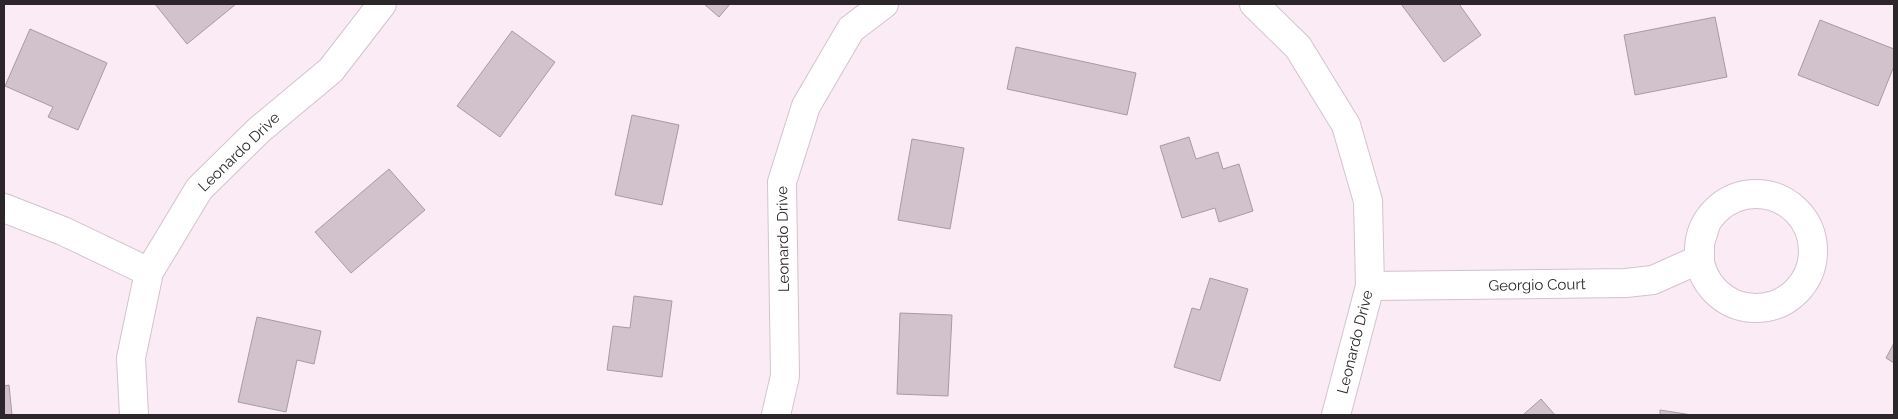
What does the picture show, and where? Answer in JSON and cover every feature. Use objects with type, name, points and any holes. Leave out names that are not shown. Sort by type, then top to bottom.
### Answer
[{"type":"street","name":"Leonardo Drive","points":[[134,415],[131,358],[148,272],[199,189],[259,130],[331,70],[382,4]]},
{"type":"street","name":"Leonardo Drive","points":[[776,415],[786,376],[782,182],[806,106],[851,29],[884,4]]},
{"type":"street","name":"Leonardo Drive","points":[[1254,4],[1298,48],[1346,125],[1368,201],[1370,286],[1336,415]]},
{"type":"street","points":[[1761,194],[1777,198],[1792,206],[1803,218],[1811,234],[1813,251],[1810,268],[1803,283],[1791,296],[1776,304],[1758,308],[1741,306],[1727,300],[1715,290],[1705,276],[1700,259],[1700,243],[1705,227],[1714,212],[1728,201],[1744,195],[1761,194]]},
{"type":"street","points":[[4,208],[63,231],[148,272]]},
{"type":"street","name":"Georgio Court","points":[[1370,286],[1626,283],[1653,280],[1700,259]]},
{"type":"building","points":[[155,4],[236,4],[187,44]]},
{"type":"building","points":[[704,4],[730,4],[719,17]]},
{"type":"building","points":[[1401,4],[1459,4],[1481,35],[1444,62]]},
{"type":"building","points":[[1715,17],[1727,77],[1635,95],[1624,35]]},
{"type":"building","points":[[1820,20],[1894,49],[1894,66],[1878,106],[1798,75]]},
{"type":"building","points":[[30,29],[107,63],[78,130],[48,117],[53,107],[5,86]]},
{"type":"building","points":[[512,31],[555,62],[500,137],[457,106]]},
{"type":"building","points":[[1016,47],[1136,73],[1127,115],[1007,89]]},
{"type":"building","points":[[632,115],[679,125],[662,205],[615,195]]},
{"type":"building","points":[[1189,137],[1196,159],[1218,152],[1223,169],[1239,164],[1253,211],[1219,222],[1215,208],[1182,218],[1160,146]]},
{"type":"building","points":[[912,139],[964,148],[950,229],[898,220]]},
{"type":"building","points":[[389,169],[425,210],[351,273],[315,232]]},
{"type":"building","points":[[1210,278],[1248,289],[1220,381],[1174,367],[1192,308],[1200,310]]},
{"type":"building","points":[[634,296],[672,301],[662,377],[607,370],[613,326],[630,328]]},
{"type":"building","points":[[900,313],[952,315],[948,396],[897,394]]},
{"type":"building","points":[[257,317],[321,331],[314,364],[297,360],[286,412],[238,402]]},
{"type":"building","points":[[1894,343],[1894,363],[1886,358]]},
{"type":"building","points":[[9,385],[12,415],[4,415],[4,386]]},
{"type":"building","points":[[1541,399],[1555,415],[1523,415]]},
{"type":"building","points":[[1660,410],[1692,415],[1660,415]]}]
